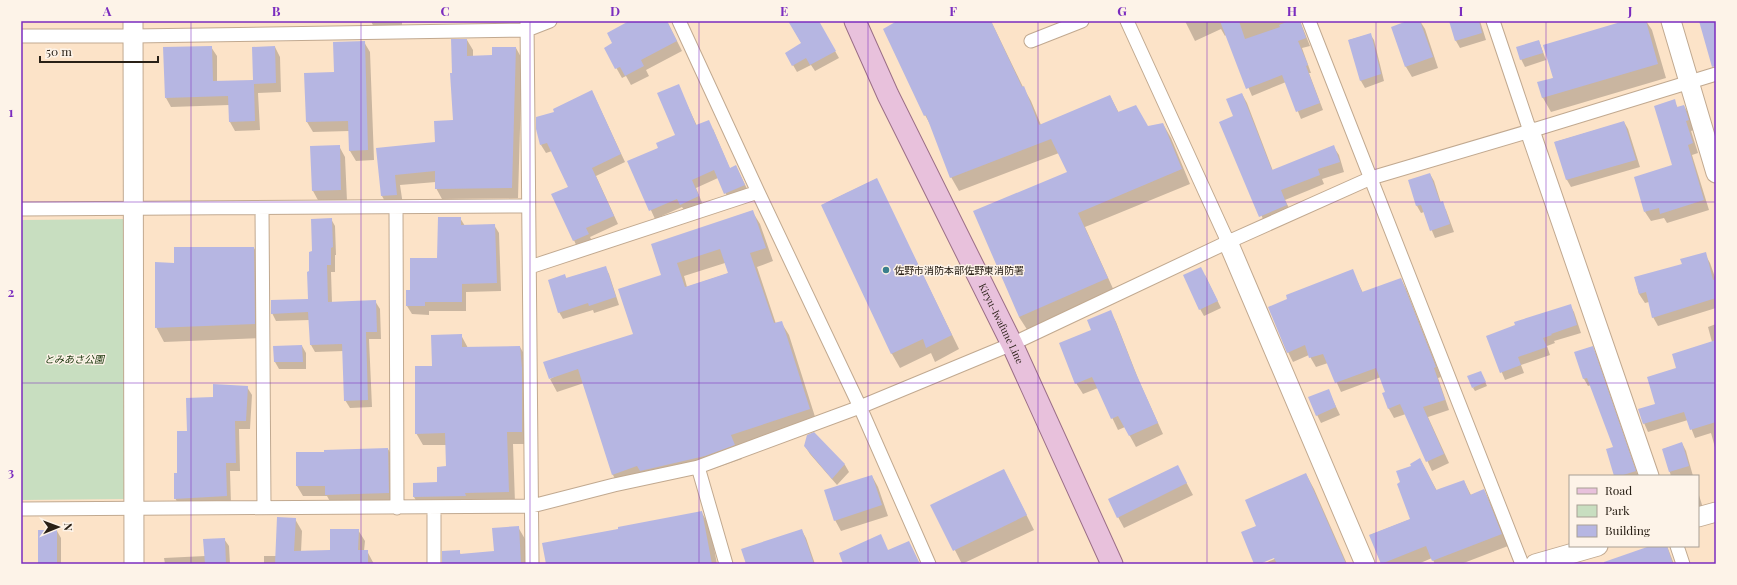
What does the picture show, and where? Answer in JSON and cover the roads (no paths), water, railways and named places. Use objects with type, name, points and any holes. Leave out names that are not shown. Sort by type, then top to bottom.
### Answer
[{"type":"main road","name":"Kiryu-Iwafune Line","points":[[855,21],[888,95],[1012,344],[1112,564]]},
{"type":"street","points":[[21,36],[133,29],[527,25],[550,21]]},
{"type":"street","points":[[679,21],[860,407],[929,564]]},
{"type":"street","points":[[1031,41],[1082,21]]},
{"type":"street","points":[[1127,21],[1228,242],[1365,564]]},
{"type":"street","points":[[1309,21],[1522,564]]},
{"type":"street","points":[[1492,21],[1649,475]]},
{"type":"street","points":[[1671,21],[1716,173]]},
{"type":"street","points":[[527,25],[532,564]]},
{"type":"street","points":[[133,29],[132,209],[134,564]]},
{"type":"street","points":[[21,509],[264,507],[397,508],[532,506],[614,485],[698,467],[860,407],[1012,344],[1228,242],[1371,178],[1716,74]]},
{"type":"street","points":[[530,267],[758,192]]},
{"type":"street","points":[[21,209],[528,206]]},
{"type":"street","points":[[396,207],[397,508]]},
{"type":"street","points":[[262,208],[264,507]]},
{"type":"street","points":[[698,467],[726,564]]},
{"type":"street","points":[[434,507],[434,564]]},
{"type":"street","points":[[1699,517],[1716,512]]},
{"type":"street","points":[[1535,564],[1594,547]]},
{"type":"street","points":[[1677,547],[1683,564]]},
{"type":"place","name":"佐野市消防本部佐野東消防署","points":[[886,270]]},
{"type":"park label","name":"とみあさ公園","points":[[74,359]]}]
